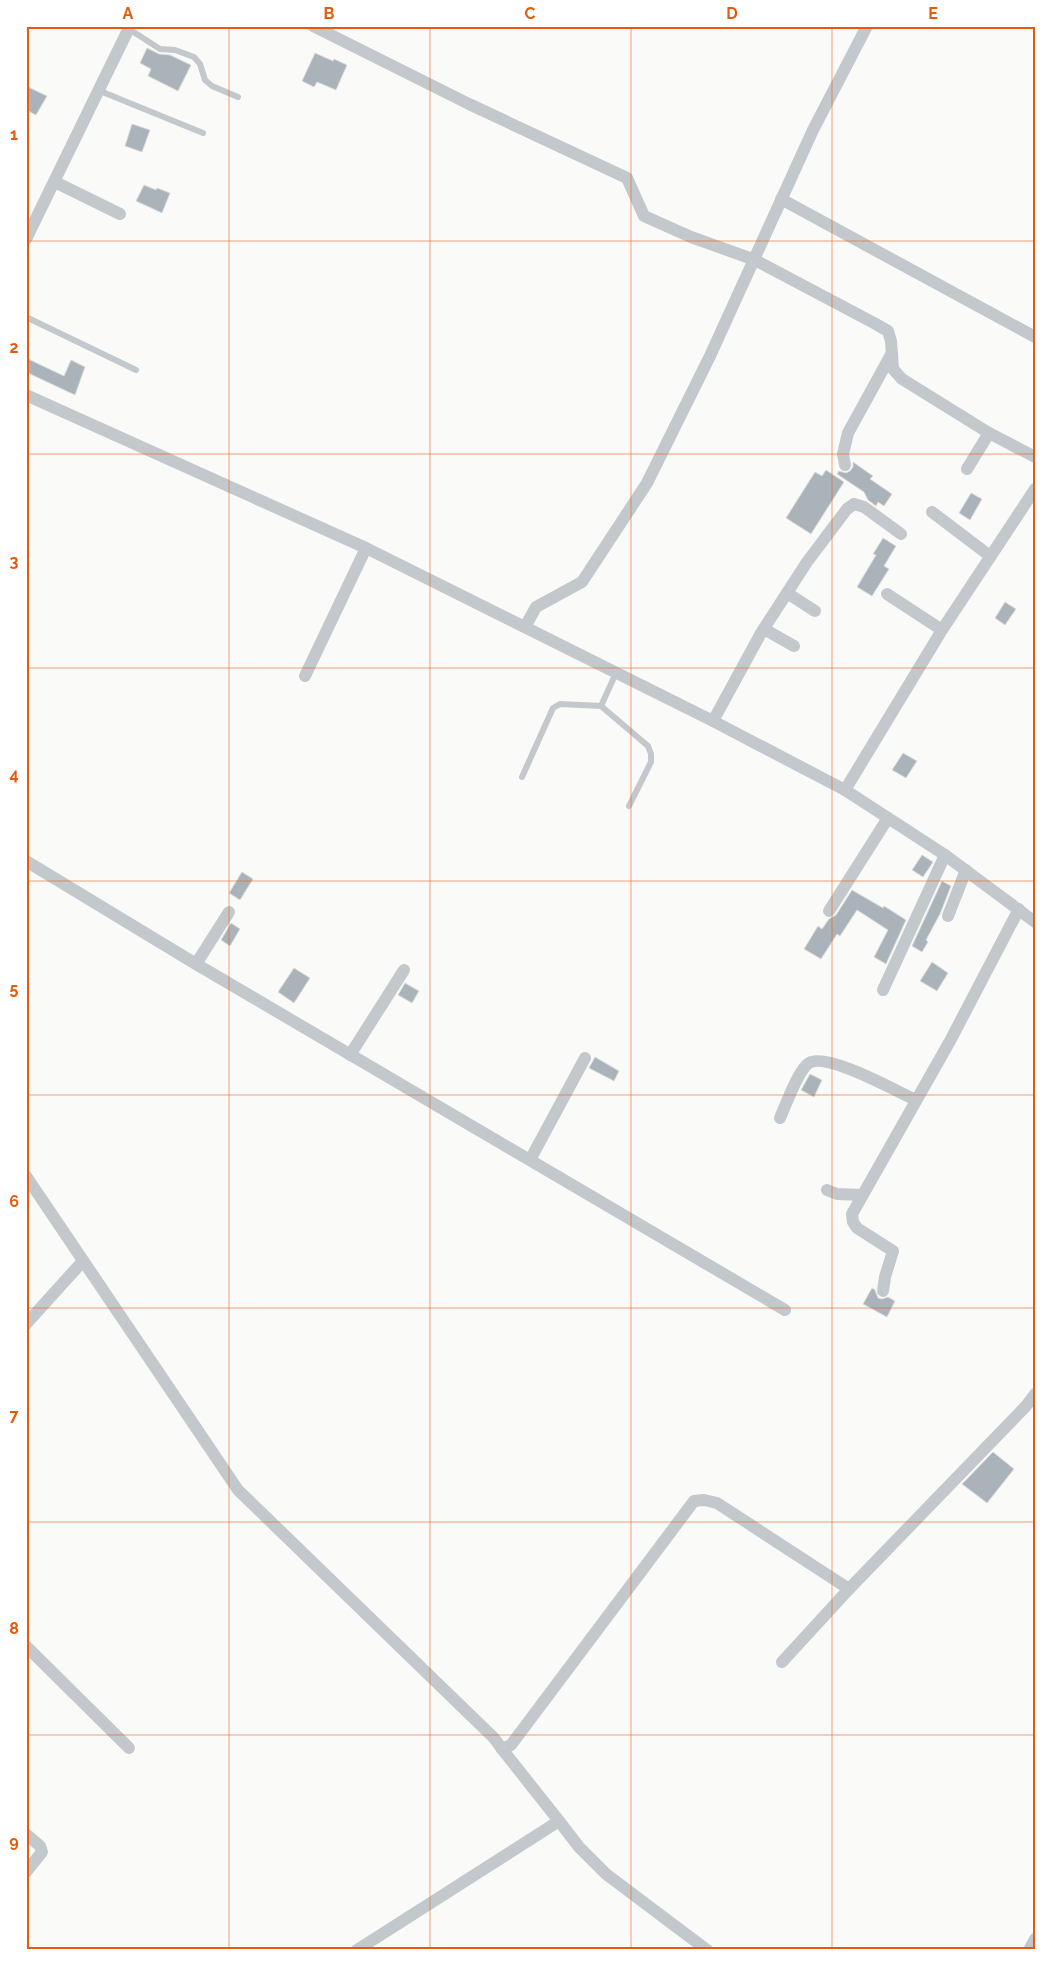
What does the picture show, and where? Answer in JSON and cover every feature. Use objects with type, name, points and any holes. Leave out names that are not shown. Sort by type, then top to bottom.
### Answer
[{"type":"street","points":[[313,26],[469,104],[627,178],[644,216],[691,237],[754,260],[888,331],[893,369],[902,379],[989,433],[1035,457]]},
{"type":"street","points":[[525,627],[536,608],[582,582],[647,484],[710,356],[812,130],[867,26]]},
{"type":"street","points":[[26,239],[130,27]]},
{"type":"street","points":[[55,182],[120,214]]},
{"type":"street","points":[[781,200],[1035,337]]},
{"type":"street","points":[[846,465],[843,454],[848,433],[892,353]]},
{"type":"street","points":[[26,395],[366,548],[713,721],[845,790],[966,870],[1035,922]]},
{"type":"street","points":[[967,469],[989,433]]},
{"type":"street","points":[[845,790],[942,630],[1035,489]]},
{"type":"street","points":[[713,721],[764,629],[807,562],[847,509],[854,504],[864,507],[901,534]]},
{"type":"street","points":[[932,512],[990,556]]},
{"type":"street","points":[[305,676],[366,548]]},
{"type":"street","points":[[787,593],[815,612]]},
{"type":"street","points":[[888,594],[942,630]]},
{"type":"street","points":[[764,629],[794,646]]},
{"type":"street","points":[[828,910],[888,818]]},
{"type":"street","points":[[883,990],[944,855]]},
{"type":"street","points":[[26,862],[350,1055],[785,1310]]},
{"type":"street","points":[[948,916],[966,870]]},
{"type":"street","points":[[883,1290],[884,1277],[893,1251],[862,1231],[853,1222],[852,1214],[950,1041],[1019,910]]},
{"type":"street","points":[[196,964],[229,912]]},
{"type":"street","points":[[350,1055],[404,970]]},
{"type":"street","points":[[530,1160],[585,1058]]},
{"type":"street","points":[[780,1118],[801,1074],[808,1064],[818,1060],[842,1066],[916,1100]]},
{"type":"street","points":[[26,1176],[238,1490],[488,1732],[580,1847],[606,1874],[707,1950]]},
{"type":"street","points":[[828,1190],[837,1194],[862,1195]]},
{"type":"street","points":[[26,1324],[83,1261]]},
{"type":"street","points":[[782,1662],[849,1589],[1026,1406],[1035,1394]]},
{"type":"street","points":[[502,1749],[511,1745],[694,1501],[704,1500],[716,1503],[849,1589]]},
{"type":"street","points":[[26,1646],[129,1748]]},
{"type":"street","points":[[357,1950],[559,1821]]},
{"type":"street","points":[[26,1834],[40,1846],[42,1852],[26,1872]]},
{"type":"street","points":[[1029,1950],[1035,1939]]},
{"type":"lane","points":[[130,27],[160,50],[175,50],[194,57],[200,64],[205,80],[212,86],[238,98]]},
{"type":"lane","points":[[100,91],[203,133]]},
{"type":"lane","points":[[26,317],[136,370]]},
{"type":"lane","points":[[601,706],[616,672]]},
{"type":"lane","points":[[522,777],[553,708],[560,704],[601,706],[648,746],[651,754],[651,762],[629,806]]},
{"type":"building","points":[[147,48],[159,54],[170,55],[191,65],[178,91],[148,76],[151,69],[140,63]]},
{"type":"building","points":[[315,53],[347,65],[336,90],[317,82],[314,87],[302,81]]},
{"type":"building","points":[[26,86],[47,96],[36,115],[26,110]]},
{"type":"building","points":[[132,124],[150,130],[142,152],[125,146]]},
{"type":"building","points":[[144,185],[170,193],[162,213],[136,201]]},
{"type":"building","points":[[26,358],[64,376],[71,360],[85,367],[75,395],[26,372]]},
{"type":"building","points":[[853,462],[873,476],[870,479],[892,494],[884,506],[878,502],[876,506],[868,500],[864,492],[837,474],[839,471],[846,473],[850,471],[853,467]]},
{"type":"building","points":[[826,470],[844,482],[811,534],[786,518],[815,472],[822,476]]},
{"type":"building","points":[[971,493],[982,499],[970,520],[959,513]]},
{"type":"building","points":[[883,538],[896,546],[884,566],[889,569],[872,596],[857,587],[876,555],[873,554]]},
{"type":"building","points":[[1005,602],[1016,609],[1005,625],[995,618]]},
{"type":"building","points":[[903,753],[917,761],[906,778],[892,770]]},
{"type":"building","points":[[922,855],[933,862],[923,877],[912,870]]},
{"type":"building","points":[[242,872],[253,879],[240,900],[229,893]]},
{"type":"building","points":[[942,881],[951,886],[922,952],[912,946]]},
{"type":"building","points":[[852,890],[883,908],[884,906],[906,920],[886,964],[874,957],[888,930],[857,910],[840,936],[837,934],[821,959],[804,949],[818,926],[822,929],[829,919],[836,915]]},
{"type":"building","points":[[231,923],[240,929],[230,946],[221,940]]},
{"type":"building","points":[[932,962],[948,973],[937,991],[920,981]]},
{"type":"building","points":[[294,968],[310,978],[294,1003],[278,992]]},
{"type":"building","points":[[405,983],[419,991],[412,1003],[398,995]]},
{"type":"building","points":[[595,1057],[619,1071],[614,1081],[589,1068]]},
{"type":"building","points":[[810,1074],[822,1080],[814,1097],[801,1090]]},
{"type":"building","points":[[872,1288],[875,1290],[878,1298],[888,1297],[895,1301],[887,1317],[863,1304]]},
{"type":"building","points":[[993,1452],[1014,1469],[987,1503],[962,1484]]}]
